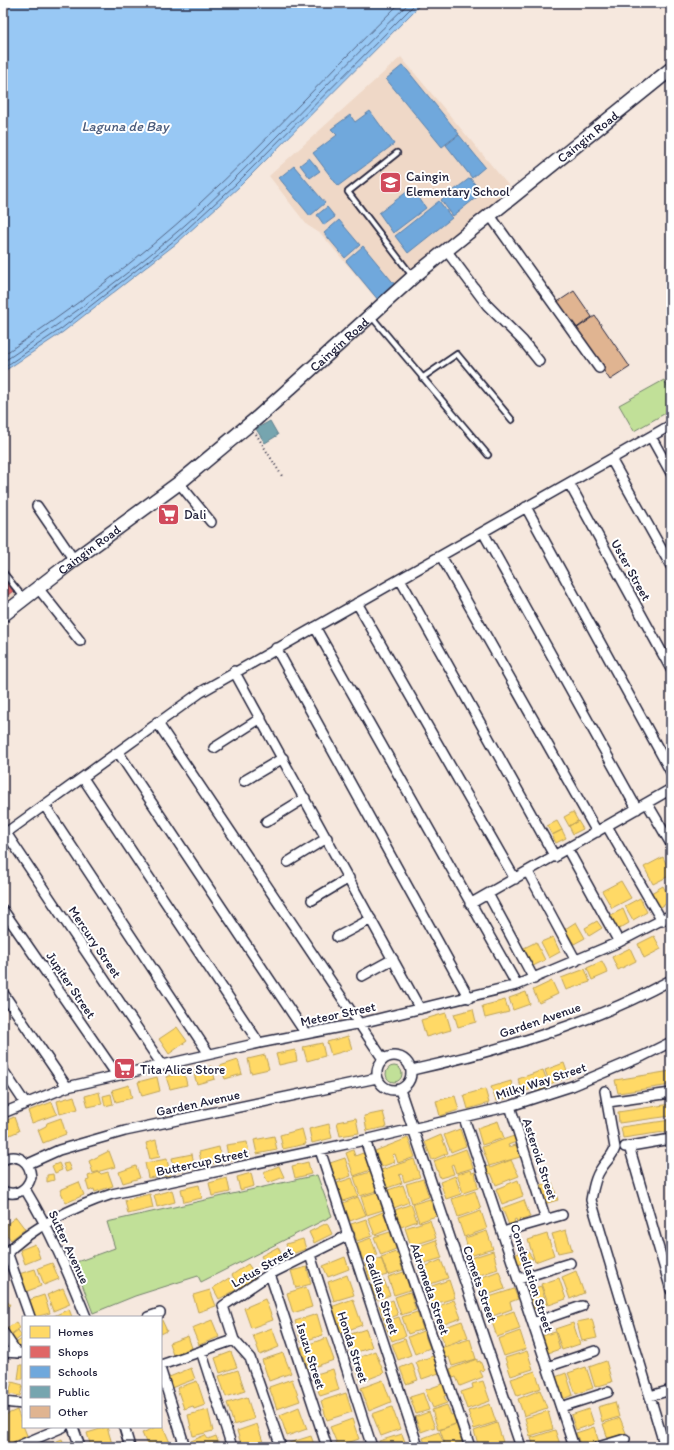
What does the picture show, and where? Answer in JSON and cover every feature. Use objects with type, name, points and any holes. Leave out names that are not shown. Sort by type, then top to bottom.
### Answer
[{"type":"street","name":"Caingin Road","points":[[4,613],[179,483],[250,424],[446,250],[671,69]]},
{"type":"street","points":[[490,214],[599,368]]},
{"type":"street","points":[[446,250],[487,305],[523,340],[539,361]]},
{"type":"street","points":[[4,834],[45,806],[157,722],[234,671],[315,627],[671,425]]},
{"type":"street","points":[[651,437],[671,473]]},
{"type":"street","points":[[611,459],[671,566]]},
{"type":"street","points":[[179,483],[211,522]]},
{"type":"street","name":"Uster Street","points":[[569,483],[671,670]]},
{"type":"street","points":[[37,506],[74,560]]},
{"type":"street","points":[[526,507],[671,772]]},
{"type":"street","points":[[483,532],[636,809]]},
{"type":"street","points":[[440,556],[597,832]]},
{"type":"street","points":[[400,579],[555,857]]},
{"type":"street","points":[[38,588],[80,640]]},
{"type":"street","points":[[357,603],[515,879]]},
{"type":"street","points":[[315,627],[517,985]]},
{"type":"street","points":[[276,648],[469,998]]},
{"type":"street","points":[[234,671],[420,1009]]},
{"type":"street","points":[[214,748],[261,718]]},
{"type":"street","points":[[157,722],[383,1059]]},
{"type":"street","points":[[118,752],[306,1034]]},
{"type":"street","points":[[244,781],[283,758]]},
{"type":"street","points":[[83,778],[259,1043]]},
{"type":"street","points":[[470,904],[568,850],[671,789]]},
{"type":"street","points":[[266,822],[305,798]]},
{"type":"street","points":[[647,803],[671,844]]},
{"type":"street","points":[[45,806],[209,1054]]},
{"type":"street","points":[[607,826],[662,921]]},
{"type":"street","name":"Mercury Street","points":[[4,834],[162,1065]]},
{"type":"street","points":[[288,862],[327,838]]},
{"type":"street","points":[[568,850],[619,942]]},
{"type":"street","points":[[528,872],[576,962]]},
{"type":"street","points":[[312,900],[349,878]]},
{"type":"street","points":[[488,894],[534,979]]},
{"type":"street","name":"Jupiter Street","points":[[3,910],[117,1075]]},
{"type":"street","name":"Meteor Street","points":[[3,1113],[67,1086],[259,1043],[360,1023],[469,998],[517,985],[576,962],[662,921],[671,915]]},
{"type":"street","points":[[338,937],[371,919]]},
{"type":"street","points":[[362,976],[393,959]]},
{"type":"street","name":"Garden Avenue","points":[[412,1070],[458,1060],[536,1037],[629,1001],[671,980]]},
{"type":"street","points":[[3,993],[67,1086]]},
{"type":"street","name":"Milky Way Street","points":[[414,1129],[510,1106],[572,1086],[643,1056],[671,1042]]},
{"type":"street","points":[[390,1056],[404,1058],[409,1063],[412,1070],[411,1078],[407,1086],[400,1090],[388,1090],[378,1078],[378,1068],[383,1059],[390,1056]]},
{"type":"street","points":[[3,1070],[25,1103]]},
{"type":"street","name":"Garden Avenue","points":[[28,1164],[59,1150],[125,1131],[378,1078]]},
{"type":"street","name":"Comets Street","points":[[400,1090],[521,1447]]},
{"type":"street","points":[[605,1091],[615,1148],[612,1156],[600,1170],[594,1183],[591,1200],[665,1447]]},
{"type":"street","points":[[608,1102],[671,1093]]},
{"type":"street","name":"Asteroid Street","points":[[510,1106],[546,1220]]},
{"type":"street","name":"Constellation Street","points":[[464,1118],[574,1447]]},
{"type":"street","name":"Buttercup Street","points":[[30,1316],[5,1254],[46,1224],[88,1202],[112,1194],[414,1129]]},
{"type":"street","points":[[615,1148],[671,1139]]},
{"type":"street","name":"Adromeda Street","points":[[365,1140],[470,1447]]},
{"type":"street","points":[[629,1146],[671,1290]]},
{"type":"street","name":"Cadillac Street","points":[[320,1150],[418,1447]]},
{"type":"street","points":[[3,1158],[17,1157],[28,1164],[31,1177],[25,1189],[19,1193],[11,1194],[3,1191]]},
{"type":"street","name":"Sutter Avenue","points":[[25,1189],[46,1224],[62,1256],[86,1316]]},
{"type":"street","points":[[503,1232],[562,1215]]},
{"type":"street","name":"Lotus Street","points":[[234,1340],[223,1306],[270,1274],[348,1235]]},
{"type":"street","name":"Honda Street","points":[[310,1255],[372,1447]]},
{"type":"street","points":[[519,1279],[570,1263]]},
{"type":"street","name":"Isuzu Street","points":[[270,1274],[326,1447]]},
{"type":"street","points":[[533,1323],[582,1306]]},
{"type":"street","points":[[151,1316],[160,1313]]},
{"type":"street","points":[[3,1332],[20,1353]]},
{"type":"street","points":[[162,1365],[234,1340],[250,1358],[281,1447]]},
{"type":"street","points":[[201,1351],[232,1447]]},
{"type":"street","points":[[548,1367],[595,1351]]},
{"type":"street","points":[[3,1352],[20,1353]]},
{"type":"street","points":[[162,1375],[185,1447]]},
{"type":"street","points":[[650,1396],[671,1390]]},
{"type":"street","points":[[561,1407],[608,1392]]},
{"type":"street","points":[[3,1402],[22,1404]]},
{"type":"street","points":[[16,1447],[61,1428]]},
{"type":"street","points":[[73,1428],[80,1447]]},
{"type":"street","points":[[124,1428],[130,1447]]},
{"type":"street","points":[[598,1447],[625,1439]]},
{"type":"lane","points":[[398,153],[348,192],[413,278]]},
{"type":"lane","points":[[371,316],[488,455]]},
{"type":"lane","points":[[422,378],[457,354],[512,420]]},
{"type":"lane","points":[[3,572],[25,598]]},
{"type":"path","points":[[250,424],[282,476]]},
{"type":"shaded area","name":"Caingin Elementary School","points":[[401,57],[513,191],[379,302],[321,234],[307,225],[269,176]]},
{"type":"shaded area","points":[[3,567],[23,593],[3,609]]},
{"type":"green space","points":[[664,380],[671,393],[671,410],[634,431],[619,405]]},
{"type":"green space","points":[[394,1066],[400,1068],[402,1074],[400,1080],[394,1082],[388,1080],[386,1074],[388,1068]]},
{"type":"green space","points":[[317,1175],[332,1216],[201,1282],[198,1276],[135,1296],[93,1313],[74,1263],[115,1248],[107,1222]]},
{"type":"water","name":"Laguna de Bay","points":[[3,3],[422,3],[239,187],[177,243],[63,332],[3,372]]},
{"type":"building: Homes","points":[[573,812],[578,821],[569,826],[564,817]]},
{"type":"building: Homes","points":[[557,821],[562,830],[552,835],[547,826]]},
{"type":"building: Homes","points":[[578,821],[583,829],[573,834],[569,826]]},
{"type":"building: Homes","points":[[562,830],[566,838],[556,843],[552,835]]},
{"type":"building: Homes","points":[[663,857],[671,875],[653,884],[644,867]]},
{"type":"building: Homes","points":[[621,881],[631,898],[612,908],[602,891]]},
{"type":"building: Homes","points":[[671,881],[671,890],[667,883]]},
{"type":"building: Homes","points":[[663,886],[671,901],[659,908],[651,893]]},
{"type":"building: Homes","points":[[640,898],[647,912],[633,920],[625,906]]},
{"type":"building: Homes","points":[[623,909],[629,923],[617,930],[609,916]]},
{"type":"building: Homes","points":[[597,921],[602,928],[589,936],[585,928]]},
{"type":"building: Homes","points":[[576,922],[585,938],[574,944],[565,929]]},
{"type":"building: Homes","points":[[671,928],[671,938],[666,930]]},
{"type":"building: Homes","points":[[654,936],[661,949],[644,958],[638,944]]},
{"type":"building: Homes","points":[[553,937],[560,952],[549,958],[541,942]]},
{"type":"building: Homes","points":[[536,942],[545,960],[531,967],[522,949]]},
{"type":"building: Homes","points":[[630,948],[636,961],[618,970],[612,957]]},
{"type":"building: Homes","points":[[602,961],[608,973],[592,980],[587,968]]},
{"type":"building: Homes","points":[[585,969],[590,982],[566,990],[561,978]]},
{"type":"building: Homes","points":[[552,981],[558,994],[539,1003],[533,990]]},
{"type":"building: Homes","points":[[526,992],[530,1004],[513,1010],[509,998]]},
{"type":"building: Homes","points":[[505,1000],[509,1012],[485,1018],[482,1006]]},
{"type":"building: Homes","points":[[473,1009],[476,1022],[458,1027],[454,1014]]},
{"type":"building: Homes","points":[[446,1013],[451,1030],[426,1037],[421,1020]]},
{"type":"building: Homes","points":[[177,1027],[187,1041],[169,1054],[159,1039]]},
{"type":"building: Homes","points":[[348,1036],[352,1049],[331,1055],[327,1042]]},
{"type":"building: Homes","points":[[322,1043],[325,1056],[307,1061],[303,1047]]},
{"type":"building: Homes","points":[[295,1050],[297,1061],[279,1065],[276,1054]]},
{"type":"building: Homes","points":[[265,1055],[269,1069],[251,1073],[248,1059]]},
{"type":"building: Homes","points":[[238,1060],[242,1074],[225,1079],[220,1066]]},
{"type":"building: Homes","points":[[564,1063],[569,1077],[550,1084],[545,1070]]},
{"type":"building: Homes","points":[[211,1066],[215,1079],[197,1084],[193,1071]]},
{"type":"building: Homes","points":[[543,1070],[550,1089],[539,1093],[537,1087],[523,1092],[518,1079]]},
{"type":"building: Homes","points":[[671,1071],[671,1085],[618,1093],[615,1080]]},
{"type":"building: Homes","points":[[184,1072],[187,1085],[170,1089],[166,1077]]},
{"type":"building: Homes","points":[[157,1077],[160,1091],[142,1096],[138,1082]]},
{"type":"building: Homes","points":[[511,1081],[515,1096],[496,1101],[491,1087]]},
{"type":"building: Homes","points":[[129,1085],[132,1098],[116,1102],[112,1090]]},
{"type":"building: Homes","points":[[485,1089],[489,1103],[468,1109],[464,1095]]},
{"type":"building: Homes","points":[[99,1092],[102,1104],[88,1107],[85,1096]]},
{"type":"building: Homes","points":[[111,1094],[113,1104],[105,1106],[103,1096]]},
{"type":"building: Homes","points":[[74,1096],[78,1109],[60,1114],[57,1101]]},
{"type":"building: Homes","points":[[455,1096],[459,1110],[440,1116],[436,1101]]},
{"type":"building: Homes","points":[[52,1102],[57,1114],[32,1123],[28,1111]]},
{"type":"building: Homes","points":[[671,1104],[671,1116],[619,1123],[618,1112]]},
{"type":"building: Homes","points":[[383,1112],[387,1127],[367,1131],[364,1116]]},
{"type":"building: Homes","points":[[14,1117],[19,1131],[5,1137],[3,1122]]},
{"type":"building: Homes","points":[[61,1118],[66,1134],[43,1143],[38,1130],[46,1126],[47,1123]]},
{"type":"building: Homes","points":[[356,1118],[359,1133],[340,1136],[337,1122]]},
{"type":"building: Homes","points":[[671,1120],[671,1131],[623,1138],[621,1127]]},
{"type":"building: Homes","points":[[498,1121],[504,1138],[482,1145],[477,1128]]},
{"type":"building: Homes","points":[[329,1124],[332,1138],[312,1143],[309,1129]]},
{"type":"building: Homes","points":[[302,1129],[306,1144],[283,1149],[280,1135]]},
{"type":"building: Homes","points":[[460,1129],[466,1146],[451,1152],[444,1135]]},
{"type":"building: Homes","points":[[441,1135],[448,1153],[432,1160],[425,1142]]},
{"type":"building: Homes","points":[[274,1136],[277,1150],[257,1154],[254,1140]]},
{"type":"building: Homes","points":[[514,1136],[516,1142],[508,1145],[509,1147],[516,1145],[520,1157],[489,1166],[482,1147]]},
{"type":"building: Homes","points":[[408,1138],[415,1157],[398,1163],[395,1154],[392,1155],[395,1162],[381,1167],[375,1151]]},
{"type":"building: Homes","points":[[156,1140],[160,1157],[150,1159],[146,1143]]},
{"type":"building: Homes","points":[[247,1142],[250,1157],[229,1160],[226,1145]]},
{"type":"building: Homes","points":[[219,1147],[222,1162],[202,1166],[199,1152]]},
{"type":"building: Homes","points":[[466,1149],[473,1168],[456,1173],[453,1164],[451,1165],[454,1174],[440,1178],[434,1161]]},
{"type":"building: Homes","points":[[353,1150],[355,1156],[363,1153],[364,1155],[367,1154],[370,1170],[354,1176],[346,1153]]},
{"type":"building: Homes","points":[[109,1151],[115,1167],[93,1173],[89,1161]]},
{"type":"building: Homes","points":[[192,1154],[195,1168],[175,1172],[172,1158]]},
{"type":"building: Homes","points":[[345,1158],[351,1176],[336,1181],[330,1163]]},
{"type":"building: Homes","points":[[167,1159],[170,1175],[148,1178],[145,1163]]},
{"type":"building: Homes","points":[[414,1159],[420,1177],[404,1182],[402,1174],[399,1175],[402,1183],[387,1188],[381,1170]]},
{"type":"building: Homes","points":[[511,1160],[519,1176],[496,1185],[491,1173],[487,1175],[485,1168],[489,1166],[490,1168]]},
{"type":"building: Homes","points":[[308,1162],[311,1174],[295,1178],[292,1166]]},
{"type":"building: Homes","points":[[59,1163],[62,1170],[55,1173],[52,1166]]},
{"type":"building: Homes","points":[[68,1163],[71,1170],[66,1172],[63,1164]]},
{"type":"building: Homes","points":[[136,1166],[140,1178],[123,1183],[119,1172]]},
{"type":"building: Homes","points":[[279,1166],[284,1177],[268,1183],[263,1172]]},
{"type":"building: Homes","points":[[471,1170],[472,1173],[475,1172],[478,1188],[463,1193],[457,1174]]},
{"type":"building: Homes","points":[[99,1172],[101,1174],[108,1172],[113,1186],[95,1192],[94,1189],[89,1191],[86,1181],[89,1180],[88,1176]]},
{"type":"building: Homes","points":[[370,1172],[379,1190],[360,1196],[354,1177]]},
{"type":"building: Homes","points":[[251,1173],[254,1186],[240,1190],[237,1177]]},
{"type":"building: Homes","points":[[53,1174],[54,1180],[47,1182],[47,1175]]},
{"type":"building: Homes","points":[[455,1176],[461,1194],[446,1199],[440,1182]]},
{"type":"building: Homes","points":[[227,1178],[230,1192],[212,1196],[209,1183]]},
{"type":"building: Homes","points":[[352,1178],[358,1196],[343,1201],[337,1183]]},
{"type":"building: Homes","points":[[423,1179],[429,1197],[412,1203],[406,1184]]},
{"type":"building: Homes","points":[[518,1180],[523,1196],[502,1204],[496,1189]]},
{"type":"building: Homes","points":[[79,1182],[84,1195],[66,1203],[60,1190]]},
{"type":"building: Homes","points":[[552,1182],[558,1200],[544,1204],[538,1186]]},
{"type":"building: Homes","points":[[199,1185],[202,1198],[184,1202],[181,1189]]},
{"type":"building: Homes","points":[[403,1185],[409,1202],[394,1208],[388,1190]]},
{"type":"building: Homes","points":[[172,1190],[175,1202],[157,1207],[154,1195]]},
{"type":"building: Homes","points":[[475,1191],[481,1209],[458,1217],[452,1199]]},
{"type":"building: Homes","points":[[377,1192],[379,1197],[381,1196],[383,1202],[380,1203],[383,1210],[367,1215],[361,1197]]},
{"type":"building: Homes","points":[[150,1194],[153,1208],[128,1214],[125,1200]]},
{"type":"building: Homes","points":[[358,1197],[366,1215],[350,1221],[343,1203]]},
{"type":"building: Homes","points":[[430,1199],[436,1216],[419,1222],[413,1204]]},
{"type":"building: Homes","points":[[524,1200],[530,1217],[522,1220],[521,1218],[517,1222],[516,1219],[514,1220],[515,1222],[509,1225],[502,1208]]},
{"type":"building: Homes","points":[[411,1204],[417,1221],[401,1227],[395,1210]]},
{"type":"building: Homes","points":[[481,1211],[487,1229],[464,1237],[458,1219]]},
{"type":"building: Homes","points":[[383,1212],[390,1229],[375,1235],[368,1218]]},
{"type":"building: Homes","points":[[16,1217],[25,1229],[11,1240],[3,1230],[3,1227]]},
{"type":"building: Homes","points":[[366,1219],[372,1236],[357,1241],[351,1224]]},
{"type":"building: Homes","points":[[430,1220],[436,1238],[411,1246],[405,1228]]},
{"type":"building: Homes","points":[[327,1223],[332,1234],[314,1243],[309,1232]]},
{"type":"building: Homes","points":[[566,1230],[572,1250],[558,1253],[552,1234]]},
{"type":"building: Homes","points":[[487,1231],[493,1249],[470,1256],[465,1238]]},
{"type":"building: Homes","points":[[390,1232],[396,1249],[381,1255],[374,1237]]},
{"type":"building: Homes","points":[[547,1234],[554,1255],[535,1262],[528,1240]]},
{"type":"building: Homes","points":[[371,1238],[377,1255],[363,1260],[357,1243]]},
{"type":"building: Homes","points":[[303,1239],[306,1249],[289,1255],[286,1244]]},
{"type":"building: Homes","points":[[436,1240],[442,1258],[418,1265],[413,1248]]},
{"type":"building: Homes","points":[[35,1244],[40,1258],[25,1264],[20,1250]]},
{"type":"building: Homes","points":[[278,1247],[283,1258],[267,1267],[261,1256]]},
{"type":"building: Homes","points":[[527,1250],[533,1259],[518,1265],[514,1255]]},
{"type":"building: Homes","points":[[493,1251],[498,1269],[477,1276],[471,1258]]},
{"type":"building: Homes","points":[[396,1252],[397,1255],[400,1254],[403,1261],[400,1262],[403,1270],[388,1275],[381,1257]]},
{"type":"building: Homes","points":[[345,1257],[349,1269],[328,1277],[323,1266]]},
{"type":"building: Homes","points":[[381,1258],[387,1275],[370,1280],[365,1263]]},
{"type":"building: Homes","points":[[441,1260],[448,1278],[425,1286],[419,1269]]},
{"type":"building: Homes","points":[[52,1263],[59,1279],[44,1285],[38,1268]]},
{"type":"building: Homes","points":[[248,1264],[257,1277],[240,1288],[232,1275]]},
{"type":"building: Homes","points":[[307,1267],[311,1284],[296,1288],[291,1271]]},
{"type":"building: Homes","points":[[35,1269],[41,1286],[25,1292],[19,1274]]},
{"type":"building: Homes","points":[[499,1271],[505,1289],[484,1296],[477,1279]]},
{"type":"building: Homes","points":[[576,1271],[584,1293],[570,1299],[562,1277]]},
{"type":"building: Homes","points":[[404,1272],[410,1290],[394,1295],[388,1277]]},
{"type":"building: Homes","points":[[347,1275],[354,1295],[334,1301],[328,1282]]},
{"type":"building: Homes","points":[[229,1278],[236,1290],[219,1299],[213,1288]]},
{"type":"building: Homes","points":[[559,1278],[566,1299],[549,1305],[541,1284]]},
{"type":"building: Homes","points":[[384,1280],[390,1295],[377,1300],[371,1286]]},
{"type":"building: Homes","points":[[449,1280],[455,1298],[431,1305],[426,1288]]},
{"type":"building: Homes","points":[[541,1286],[547,1305],[531,1310],[525,1291]]},
{"type":"building: Homes","points":[[306,1287],[312,1307],[293,1313],[287,1293]]},
{"type":"building: Homes","points":[[63,1288],[70,1304],[53,1311],[47,1295]]},
{"type":"building: Homes","points":[[514,1289],[518,1299],[510,1302],[512,1309],[490,1317],[483,1299]]},
{"type":"building: Homes","points":[[210,1290],[216,1306],[198,1312],[193,1295]]},
{"type":"building: Homes","points":[[410,1292],[416,1310],[401,1315],[395,1297]]},
{"type":"building: Homes","points":[[3,1295],[10,1305],[3,1309]]},
{"type":"building: Homes","points":[[44,1295],[50,1313],[35,1316],[29,1300]]},
{"type":"building: Homes","points":[[265,1299],[273,1320],[251,1328],[244,1308]]},
{"type":"building: Homes","points":[[353,1299],[362,1325],[340,1333],[331,1307]]},
{"type":"building: Homes","points":[[393,1300],[398,1315],[384,1320],[379,1305]]},
{"type":"building: Homes","points":[[454,1300],[461,1318],[439,1326],[432,1309]]},
{"type":"building: Homes","points":[[69,1309],[72,1316],[54,1316]]},
{"type":"building: Homes","points":[[514,1311],[520,1329],[497,1337],[491,1319]]},
{"type":"building: Homes","points":[[417,1312],[423,1329],[408,1334],[402,1317]]},
{"type":"building: Homes","points":[[317,1314],[323,1335],[301,1342],[295,1321]]},
{"type":"building: Homes","points":[[399,1317],[406,1336],[392,1341],[384,1322]]},
{"type":"building: Homes","points":[[592,1319],[597,1338],[582,1341],[577,1322]]},
{"type":"building: Homes","points":[[162,1320],[167,1331],[162,1334]]},
{"type":"building: Homes","points":[[212,1320],[219,1337],[199,1345],[192,1328]]},
{"type":"building: Homes","points":[[462,1321],[468,1337],[445,1346],[439,1329]]},
{"type":"building: Homes","points":[[16,1322],[20,1328],[10,1335],[6,1329]]},
{"type":"building: Homes","points":[[573,1323],[580,1344],[562,1350],[555,1329]]},
{"type":"building: Homes","points":[[272,1328],[279,1347],[260,1355],[253,1335]]},
{"type":"building: Homes","points":[[366,1329],[372,1347],[351,1354],[345,1336]]},
{"type":"building: Homes","points":[[18,1330],[22,1336],[14,1342],[10,1336]]},
{"type":"building: Homes","points":[[423,1331],[430,1348],[415,1354],[408,1337]]},
{"type":"building: Homes","points":[[520,1331],[526,1349],[504,1356],[498,1339]]},
{"type":"building: Homes","points":[[555,1332],[560,1349],[545,1354],[539,1337]]},
{"type":"building: Homes","points":[[188,1336],[192,1348],[173,1355],[169,1343]]},
{"type":"building: Homes","points":[[326,1338],[334,1360],[308,1369],[301,1347]]},
{"type":"building: Homes","points":[[22,1339],[22,1347],[17,1350],[14,1344]]},
{"type":"building: Homes","points":[[405,1339],[411,1355],[398,1360],[392,1344]]},
{"type":"building: Homes","points":[[470,1339],[476,1359],[452,1366],[449,1357],[444,1359],[440,1348]]},
{"type":"building: Homes","points":[[375,1351],[384,1373],[361,1382],[353,1360]]},
{"type":"building: Homes","points":[[527,1351],[533,1369],[511,1376],[505,1358]]},
{"type":"building: Homes","points":[[231,1352],[237,1367],[220,1373],[215,1358]]},
{"type":"building: Homes","points":[[283,1353],[291,1373],[269,1381],[262,1360]]},
{"type":"building: Homes","points":[[433,1356],[439,1373],[422,1379],[416,1362]]},
{"type":"building: Homes","points":[[477,1359],[477,1362],[480,1361],[484,1370],[480,1371],[483,1377],[460,1386],[456,1377],[453,1378],[450,1369]]},
{"type":"building: Homes","points":[[606,1361],[612,1382],[595,1387],[589,1367]]},
{"type":"building: Homes","points":[[3,1362],[8,1363],[6,1374],[3,1373]]},
{"type":"building: Homes","points":[[412,1363],[418,1380],[406,1384],[400,1368]]},
{"type":"building: Homes","points":[[20,1365],[22,1365],[22,1379],[18,1379]]},
{"type":"building: Homes","points":[[586,1367],[593,1388],[576,1394],[568,1373]]},
{"type":"building: Homes","points":[[191,1368],[195,1379],[171,1388],[167,1378]]},
{"type":"building: Homes","points":[[333,1369],[339,1390],[320,1396],[313,1375]]},
{"type":"building: Homes","points":[[238,1370],[245,1391],[226,1397],[219,1376]]},
{"type":"building: Homes","points":[[535,1371],[541,1388],[517,1396],[511,1379]]},
{"type":"building: Homes","points":[[566,1373],[573,1395],[560,1400],[553,1378]]},
{"type":"building: Homes","points":[[292,1379],[300,1401],[277,1409],[269,1387]]},
{"type":"building: Homes","points":[[383,1380],[391,1402],[369,1411],[361,1388]]},
{"type":"building: Homes","points":[[197,1381],[205,1405],[194,1409],[193,1406],[184,1409],[177,1388]]},
{"type":"building: Homes","points":[[483,1381],[490,1401],[467,1409],[461,1392],[473,1388],[472,1384]]},
{"type":"building: Homes","points":[[12,1382],[22,1385],[20,1396],[9,1394]]},
{"type":"building: Homes","points":[[445,1383],[449,1394],[444,1396],[447,1403],[433,1408],[425,1390]]},
{"type":"building: Homes","points":[[540,1390],[547,1408],[524,1416],[518,1399]]},
{"type":"building: Homes","points":[[346,1393],[352,1412],[327,1420],[321,1401]]},
{"type":"building: Homes","points":[[423,1393],[429,1410],[416,1414],[410,1397]]},
{"type":"building: Homes","points":[[247,1397],[254,1419],[234,1425],[227,1403]]},
{"type":"building: Homes","points":[[615,1402],[619,1417],[602,1422],[598,1407]]},
{"type":"building: Homes","points":[[490,1404],[496,1422],[474,1429],[468,1411]]},
{"type":"building: Homes","points":[[447,1405],[451,1415],[455,1414],[458,1423],[438,1430],[432,1410]]},
{"type":"building: Homes","points":[[299,1407],[307,1429],[287,1436],[280,1415]]},
{"type":"building: Homes","points":[[392,1407],[400,1429],[381,1436],[372,1414]]},
{"type":"building: Homes","points":[[589,1409],[594,1424],[576,1430],[571,1415]]},
{"type":"building: Homes","points":[[17,1410],[22,1423],[22,1428],[24,1428],[28,1438],[3,1447],[3,1416]]},
{"type":"building: Homes","points":[[208,1410],[213,1431],[193,1436],[188,1415]]},
{"type":"building: Homes","points":[[548,1411],[553,1429],[530,1436],[525,1418]]},
{"type":"building: Homes","points":[[429,1412],[435,1427],[421,1432],[415,1417]]},
{"type":"building: Homes","points":[[620,1418],[626,1433],[608,1439],[603,1424]]},
{"type":"building: Homes","points":[[352,1419],[359,1439],[338,1446],[330,1427]]},
{"type":"building: Homes","points":[[497,1423],[503,1442],[487,1447],[479,1447],[474,1431]]},
{"type":"building: Homes","points":[[162,1424],[171,1445],[148,1447],[142,1433],[154,1428],[162,1428]]},
{"type":"building: Homes","points":[[257,1424],[264,1445],[242,1447],[237,1431]]},
{"type":"building: Homes","points":[[456,1424],[462,1442],[446,1447],[440,1430]]},
{"type":"building: Homes","points":[[594,1427],[599,1442],[581,1447],[576,1433]]},
{"type":"building: Homes","points":[[107,1428],[113,1447],[91,1447],[87,1433]]},
{"type":"building: Homes","points":[[555,1430],[561,1447],[534,1447],[531,1438]]},
{"type":"building: Homes","points":[[439,1432],[445,1446],[426,1447],[423,1438]]},
{"type":"building: Homes","points":[[402,1434],[407,1447],[381,1447],[379,1441]]},
{"type":"building: Homes","points":[[205,1435],[208,1439],[216,1436],[220,1447],[193,1447],[191,1441]]},
{"type":"building: Homes","points":[[311,1436],[315,1447],[290,1447],[289,1443]]},
{"type":"building: Homes","points":[[62,1439],[65,1447],[48,1447],[47,1445]]},
{"type":"building: Homes","points":[[627,1443],[629,1447],[618,1447]]},
{"type":"building: Homes","points":[[464,1444],[465,1447],[455,1447]]},
{"type":"building: Homes","points":[[503,1444],[504,1447],[492,1447]]},
{"type":"building: Shops","points":[[3,579],[13,591],[3,599]]},
{"type":"building: Schools","points":[[403,65],[459,134],[442,147],[386,79]]},
{"type":"building: Schools","points":[[370,111],[394,144],[338,186],[313,153],[337,135],[331,129],[350,115],[355,122]]},
{"type":"building: Schools","points":[[459,135],[485,167],[472,178],[446,145]]},
{"type":"building: Schools","points":[[309,158],[320,171],[310,178],[300,165]]},
{"type":"building: Schools","points":[[294,166],[325,203],[310,216],[279,178]]},
{"type":"building: Schools","points":[[470,178],[482,193],[453,216],[441,200]]},
{"type":"building: Schools","points":[[412,188],[426,208],[393,233],[379,213]]},
{"type":"building: Schools","points":[[439,201],[452,218],[408,253],[395,236]]},
{"type":"building: Schools","points":[[327,207],[335,217],[324,225],[317,215]]},
{"type":"building: Schools","points":[[339,220],[360,245],[345,258],[324,233]]},
{"type":"building: Schools","points":[[363,246],[396,286],[379,301],[346,261]]},
{"type":"building: Public","points":[[270,421],[278,435],[265,443],[256,429]]},
{"type":"building: Other","points":[[574,291],[592,317],[575,329],[556,303]]},
{"type":"building: Other","points":[[595,316],[630,367],[610,380],[576,329]]},
{"type":"place","name":"Caingin Elementary School","points":[[391,183]]},
{"type":"place","name":"Dali","points":[[169,514]]},
{"type":"place","name":"Tita Alice Store","points":[[125,1069]]}]
